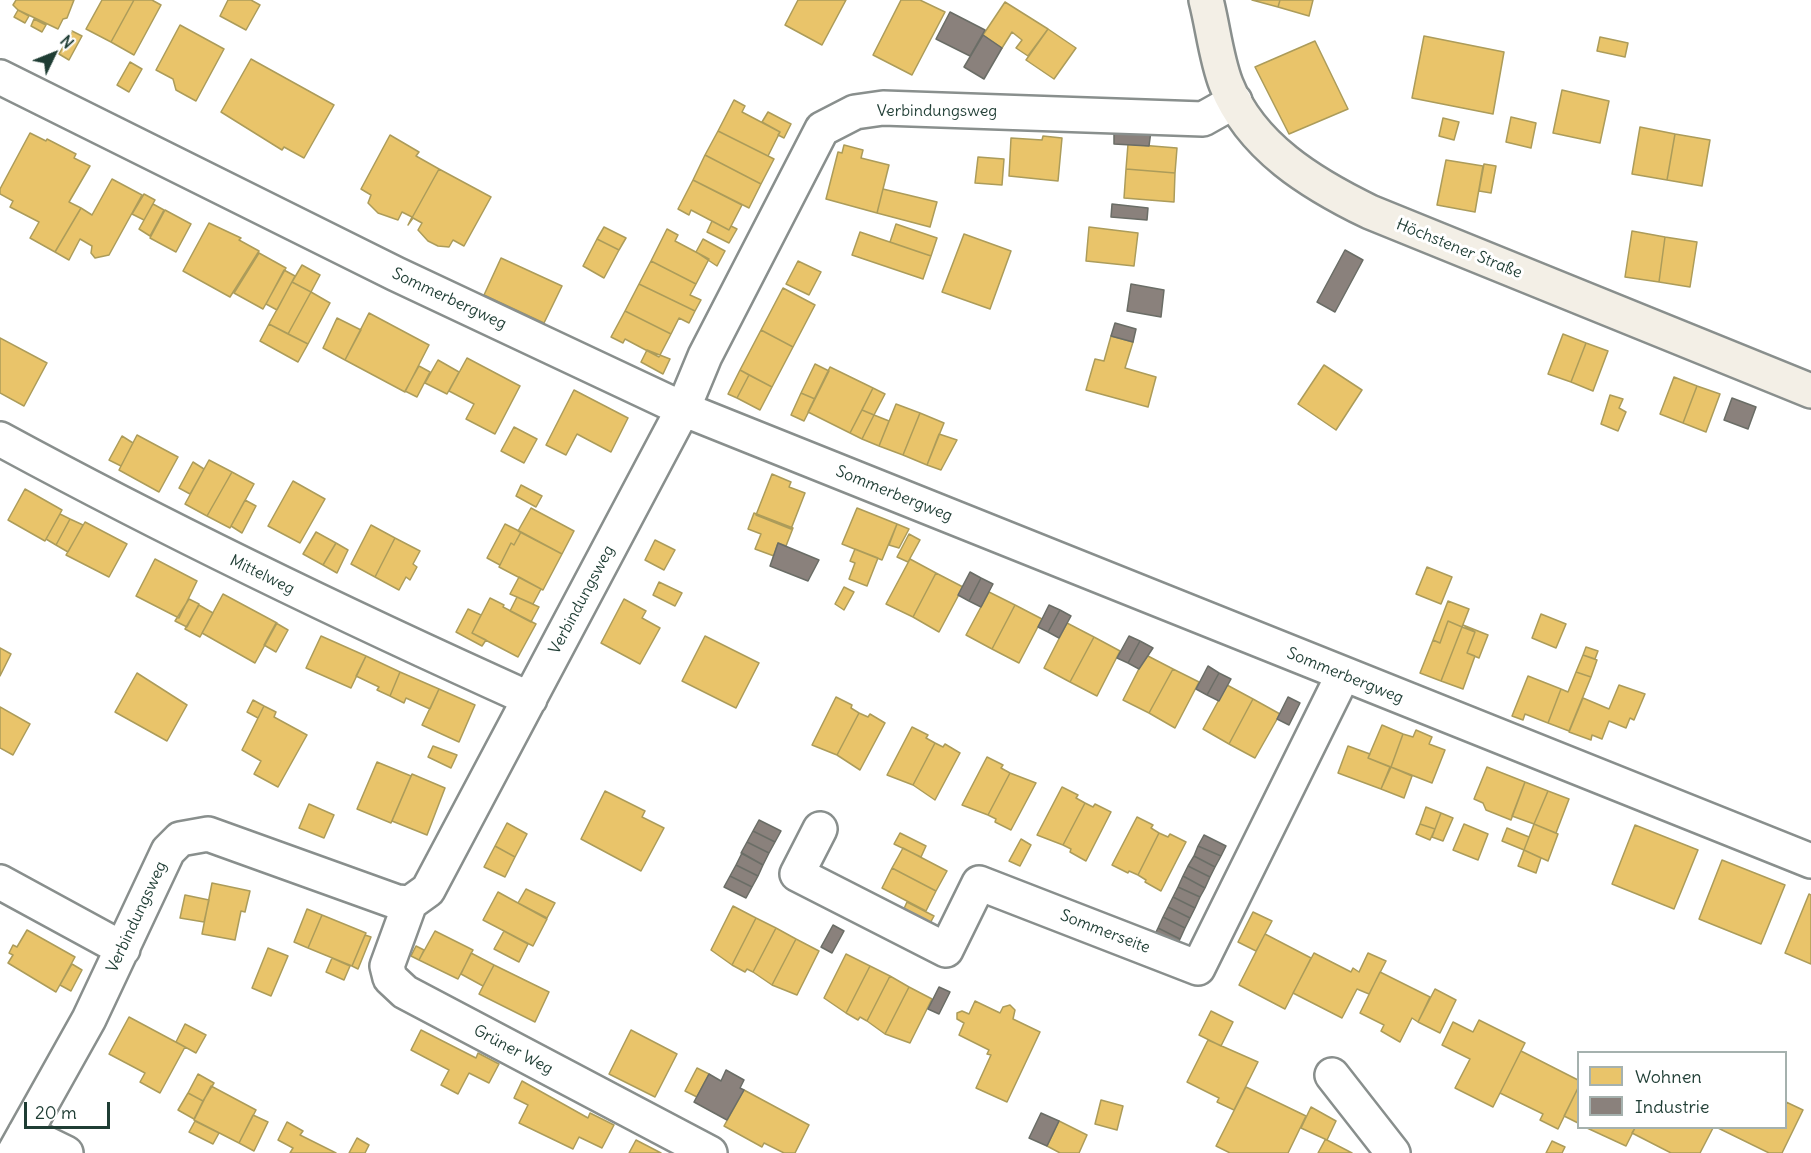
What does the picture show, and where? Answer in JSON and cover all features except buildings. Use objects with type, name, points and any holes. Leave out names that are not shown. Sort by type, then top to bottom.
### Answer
[{"type":"main road","name":"Höchstener Straße","points":[[1206,0],[1226,83],[1250,127],[1276,154],[1338,197],[1446,244],[1811,392]]},
{"type":"street","name":"Sommerbergweg","points":[[0,77],[396,274],[684,409],[1811,861]]},
{"type":"street","name":"Verbindungsweg","points":[[19,1143],[89,1019],[168,851],[180,839],[197,834],[208,834],[378,897],[410,903],[428,890],[684,409],[705,356],[822,129],[855,112],[883,108],[1203,119],[1235,101]]},
{"type":"street","name":"Mittelweg","points":[[0,439],[122,505],[339,613],[530,699]]},
{"type":"street","name":"Sommerseite","points":[[820,829],[797,874],[946,950],[979,883],[1198,968],[1343,675]]},
{"type":"street","points":[[0,882],[123,949]]},
{"type":"street","name":"Grüner Weg","points":[[410,903],[387,966],[390,978],[405,992],[710,1153]]},
{"type":"street","points":[[1332,1075],[1394,1153]]},
{"type":"street","points":[[19,1143],[66,1153]]}]
